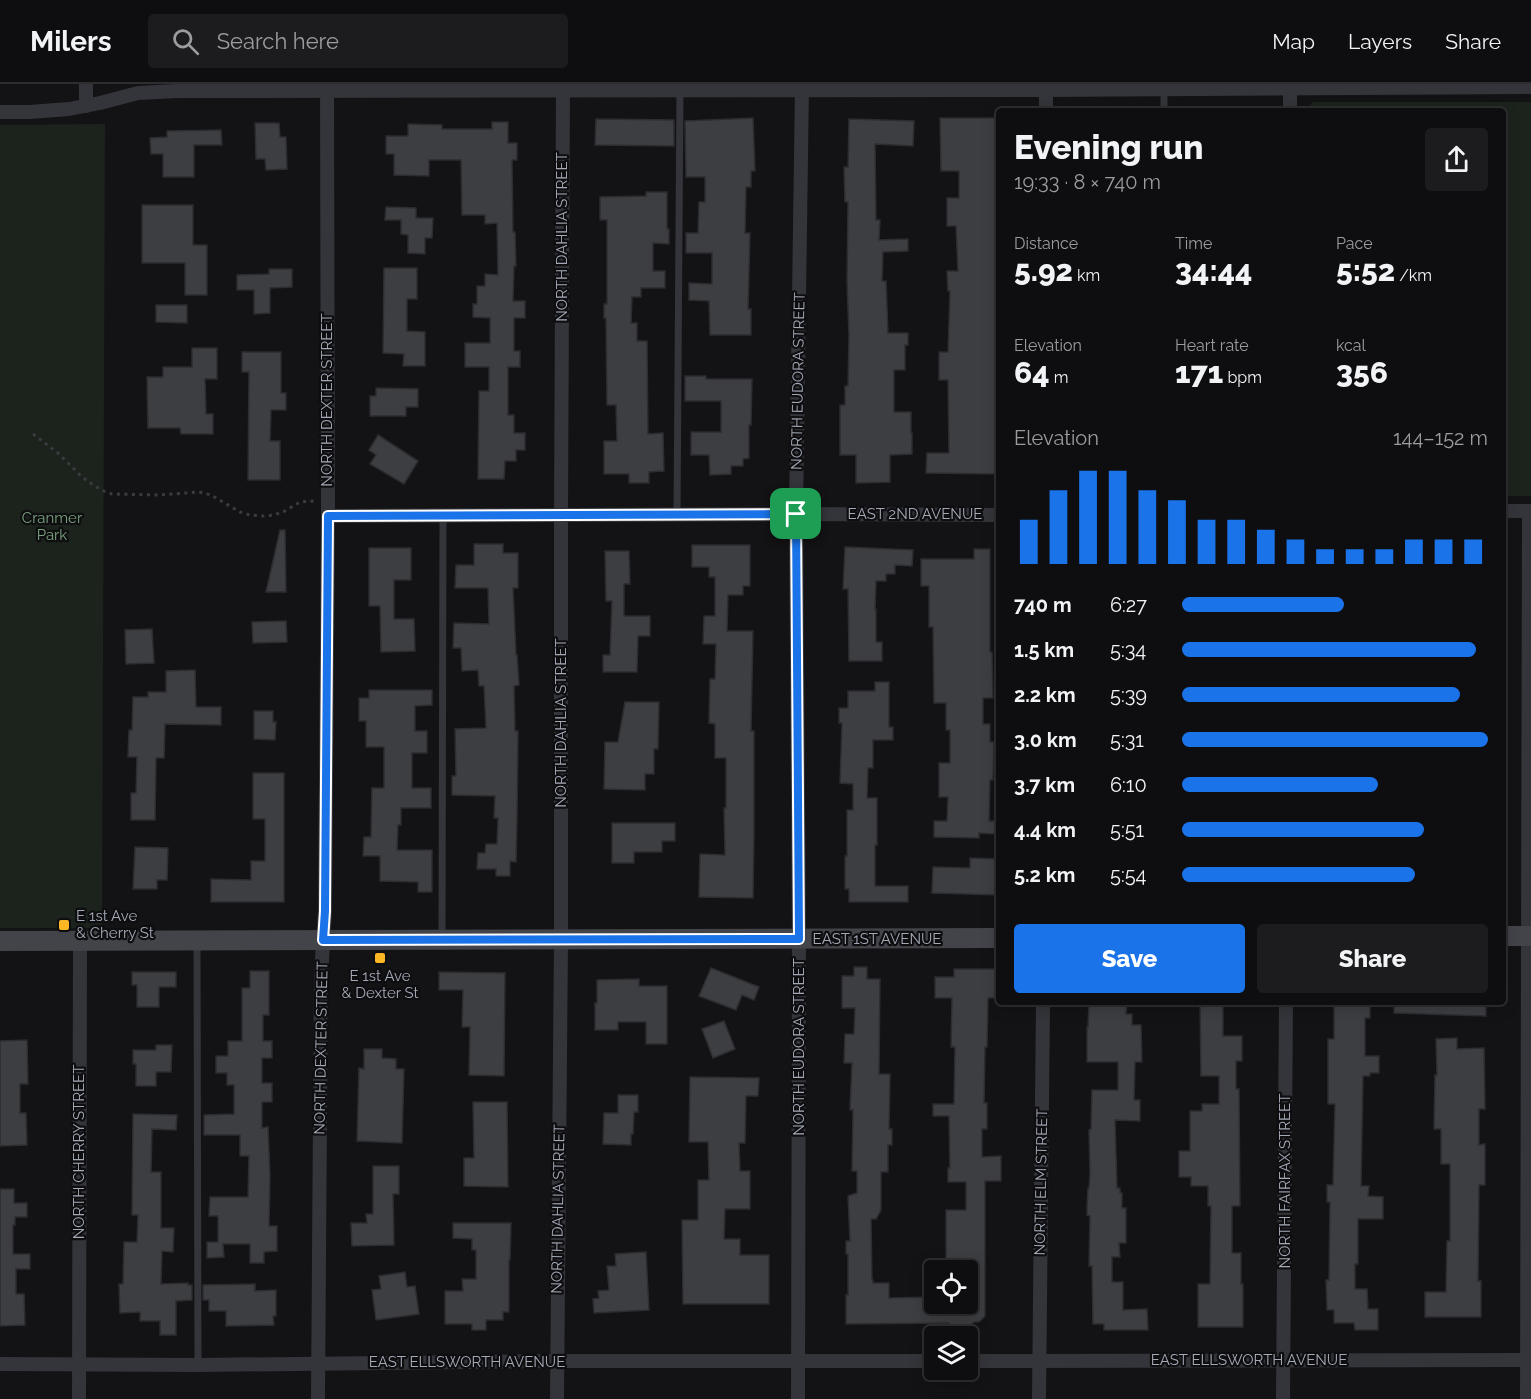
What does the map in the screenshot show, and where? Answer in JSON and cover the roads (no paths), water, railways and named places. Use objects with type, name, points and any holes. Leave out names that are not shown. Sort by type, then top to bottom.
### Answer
[{"type":"street","points":[[86,84],[86,106]]},
{"type":"street","points":[[0,112],[49,111],[86,106],[156,91],[327,88],[563,87],[680,90],[802,87],[1164,89],[1290,86],[1531,87]]},
{"type":"street","points":[[1290,86],[1290,108]]},
{"type":"street","name":"NORTH DAHLIA STREET","points":[[557,1399],[561,939],[563,87]]},
{"type":"street","name":"NORTH EUDORA STREET","points":[[798,1399],[799,939],[796,514],[802,87]]},
{"type":"street","points":[[1046,87],[1046,108]]},
{"type":"street","name":"NORTH DEXTER STREET","points":[[318,1399],[320,988],[325,887],[328,516],[327,88]]},
{"type":"street","points":[[1506,511],[1530,511],[1529,1360],[1527,1399]]},
{"type":"street","name":"EAST 2ND AVENUE","points":[[328,516],[996,515]]},
{"type":"street","points":[[1506,936],[1529,936]]},
{"type":"street","name":"EAST 1ST AVENUE","points":[[0,941],[996,938]]},
{"type":"street","name":"NORTH CHERRY STREET","points":[[79,1399],[80,941]]},
{"type":"street","name":"NORTH ELM STREET","points":[[1039,1399],[1043,1005]]},
{"type":"street","name":"NORTH FAIRFAX STREET","points":[[1283,1399],[1286,1005]]},
{"type":"street","name":"EAST ELLSWORTH AVENUE","points":[[978,1361],[1529,1360]]},
{"type":"street","name":"EAST ELLSWORTH AVENUE","points":[[0,1364],[924,1361]]},
{"type":"lane","points":[[1164,89],[1164,108]]},
{"type":"lane","points":[[677,514],[680,90]]},
{"type":"lane","points":[[442,940],[443,515]]},
{"type":"lane","points":[[197,940],[198,1365]]},
{"type":"place","name":"E 1st Ave & Cherry St","points":[[64,925]]},
{"type":"place","name":"E 1st Ave & Dexter St","points":[[380,958]]},
{"type":"park label","name":"Cranmer Park","points":[[52,526]]}]
